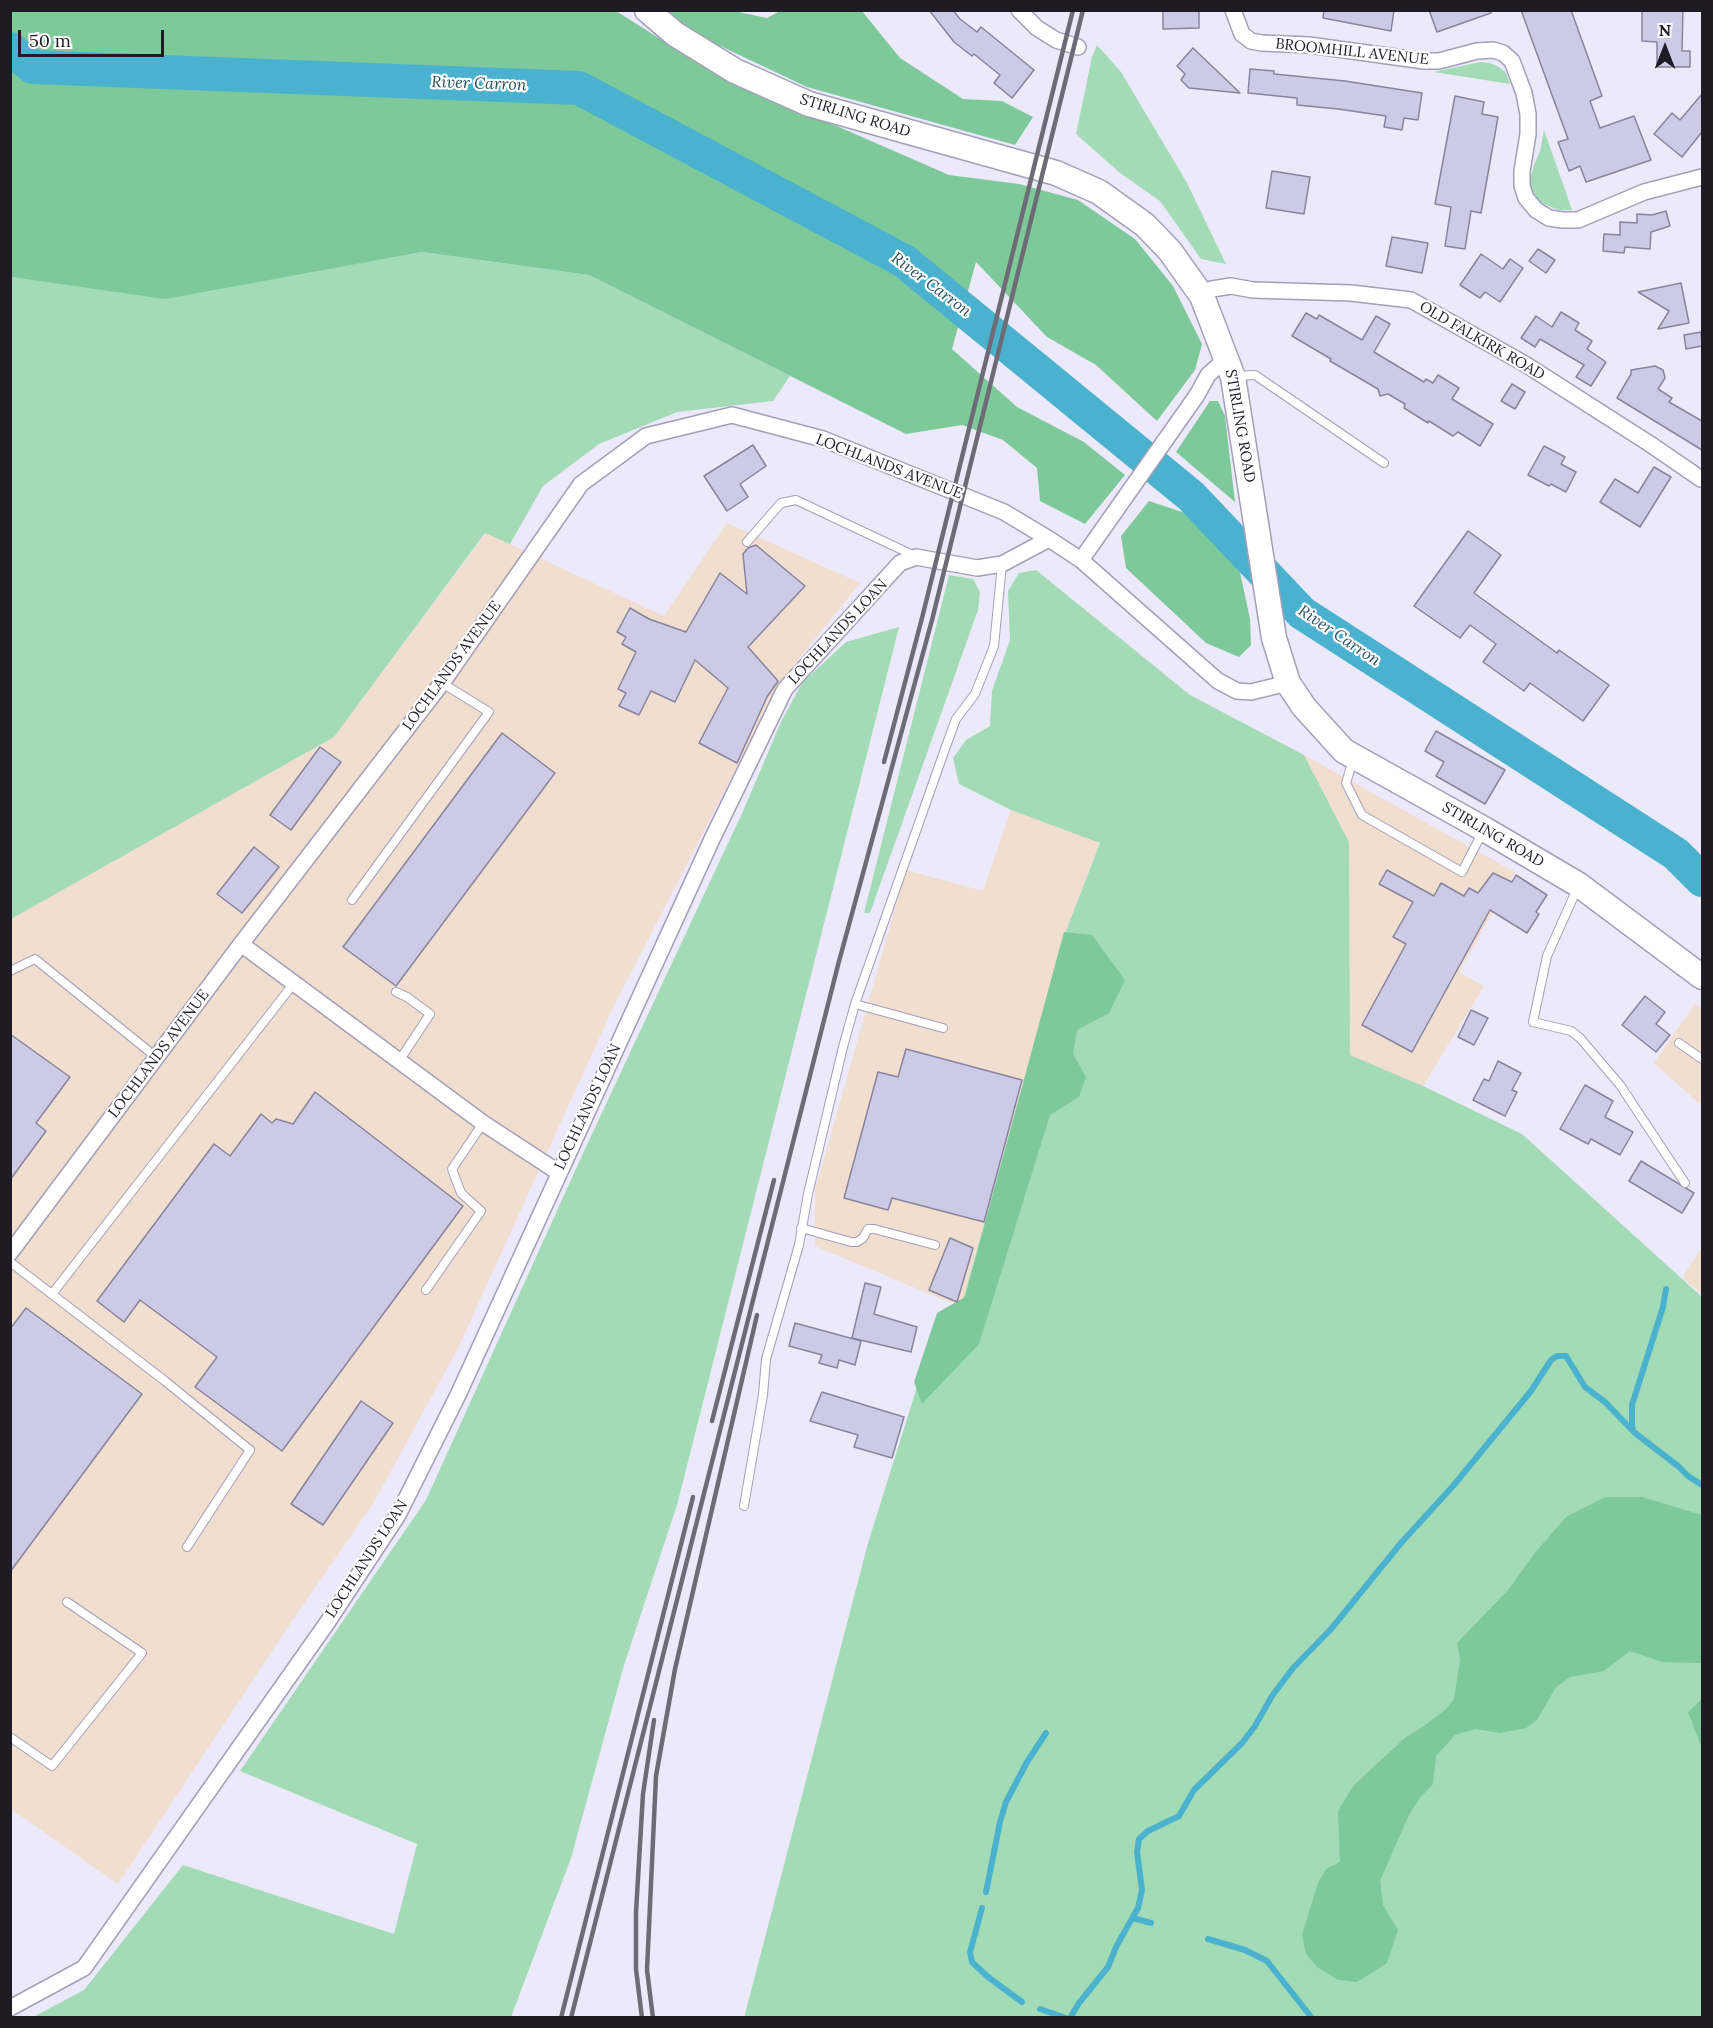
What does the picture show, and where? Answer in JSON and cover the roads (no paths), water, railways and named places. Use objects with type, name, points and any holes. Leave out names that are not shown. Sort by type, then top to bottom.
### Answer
[{"type":"main road","name":"STIRLING ROAD","points":[[647,10],[675,34],[735,71],[809,104],[1056,173],[1100,192],[1145,225],[1170,251],[1202,296],[1230,367],[1250,477],[1274,638],[1288,683],[1304,707],[1344,752],[1484,829],[1579,885],[1702,977]]},
{"type":"street","points":[[1019,10],[1037,28],[1056,40],[1078,47]]},
{"type":"street","name":"BROOMHILL AVENUE","points":[[1233,10],[1242,34],[1251,41],[1262,44],[1309,45],[1424,61],[1439,61],[1478,51],[1493,50],[1503,53],[1512,61],[1524,93],[1528,114],[1528,134],[1521,171],[1522,186],[1526,198],[1536,210],[1550,218],[1578,220],[1644,192],[1702,177]]},
{"type":"street","name":"OLD FALKIRK ROAD","points":[[1202,296],[1212,289],[1232,286],[1253,290],[1351,293],[1411,300],[1525,364],[1701,479]]},
{"type":"street","points":[[1080,560],[1197,395],[1208,375],[1230,367]]},
{"type":"street","name":"LOCHLANDS AVENUE","points":[[10,1253],[241,944],[442,683],[581,484],[646,436],[732,415],[823,439],[1004,512],[1049,539]]},
{"type":"street","points":[[916,557],[977,568],[1002,564],[1049,539],[1080,560],[1218,681],[1237,691],[1251,692],[1288,683]]},
{"type":"street","name":"LOCHLANDS LOAN","points":[[10,2008],[84,1968],[320,1632],[398,1515],[458,1395],[713,837],[785,689],[900,563],[916,557]]},
{"type":"street","points":[[241,944],[483,1124],[558,1173]]},
{"type":"lane","points":[[1230,367],[1255,375],[1384,463]]},
{"type":"lane","points":[[747,542],[782,503],[796,500],[916,557]]},
{"type":"lane","points":[[744,1506],[763,1395],[766,1359],[799,1245],[801,1228],[855,1004],[956,719],[975,694],[994,646],[1002,564]]},
{"type":"lane","points":[[352,900],[489,712],[442,683]]},
{"type":"lane","points":[[1354,757],[1346,783],[1362,815],[1462,872],[1484,829]]},
{"type":"lane","points":[[1579,885],[1547,957],[1533,1022],[1571,1031],[1580,1038],[1620,1085],[1685,1184]]},
{"type":"lane","points":[[10,971],[35,959],[156,1057]]},
{"type":"lane","points":[[52,1294],[294,983]]},
{"type":"lane","points":[[396,992],[407,997],[429,1014],[399,1061]]},
{"type":"lane","points":[[855,1004],[943,1028]]},
{"type":"lane","points":[[1679,1043],[1702,1059]]},
{"type":"lane","points":[[426,1290],[481,1211],[461,1193],[452,1169],[483,1124]]},
{"type":"lane","points":[[801,1228],[851,1242],[857,1242],[863,1238],[868,1229],[874,1228],[935,1245]]},
{"type":"lane","points":[[10,1263],[165,1381],[250,1450],[187,1547]]},
{"type":"lane","points":[[10,1737],[52,1766],[142,1653],[67,1602]]},
{"type":"waterway","name":"River Carron","points":[[10,49],[33,67],[579,88],[904,261],[1191,496],[1302,613],[1676,854],[1702,880]]},
{"type":"waterway","points":[[1633,1430],[1632,1405],[1663,1307],[1666,1289]]},
{"type":"waterway","points":[[1070,2018],[1108,1967],[1117,1945],[1138,1908],[1142,1890],[1137,1852],[1139,1839],[1148,1831],[1179,1816],[1194,1790],[1242,1743],[1293,1668],[1331,1629],[1401,1543],[1453,1486],[1531,1391],[1551,1360],[1557,1356],[1566,1356],[1585,1387],[1605,1402],[1635,1433],[1702,1485]]},
{"type":"waterway","points":[[986,1892],[1006,1802],[1027,1762],[1046,1733]]},
{"type":"waterway","points":[[982,1908],[970,1952],[972,1962],[1022,2002]]},
{"type":"waterway","points":[[1133,1918],[1151,1923]]},
{"type":"waterway","points":[[1208,1939],[1245,1950],[1267,1961],[1312,2018]]},
{"type":"waterway","points":[[1040,2009],[1066,2018]]},
{"type":"railway","points":[[884,762],[1073,10]]},
{"type":"railway","points":[[571,2018],[838,965],[932,620],[1083,10]]},
{"type":"railway","points":[[712,1421],[774,1180]]},
{"type":"railway","points":[[653,2018],[647,1970],[656,1776],[675,1669],[757,1315]]},
{"type":"railway","points":[[561,2018],[693,1497]]},
{"type":"railway","points":[[642,2018],[636,1969],[636,1912],[643,1794],[654,1720]]}]
